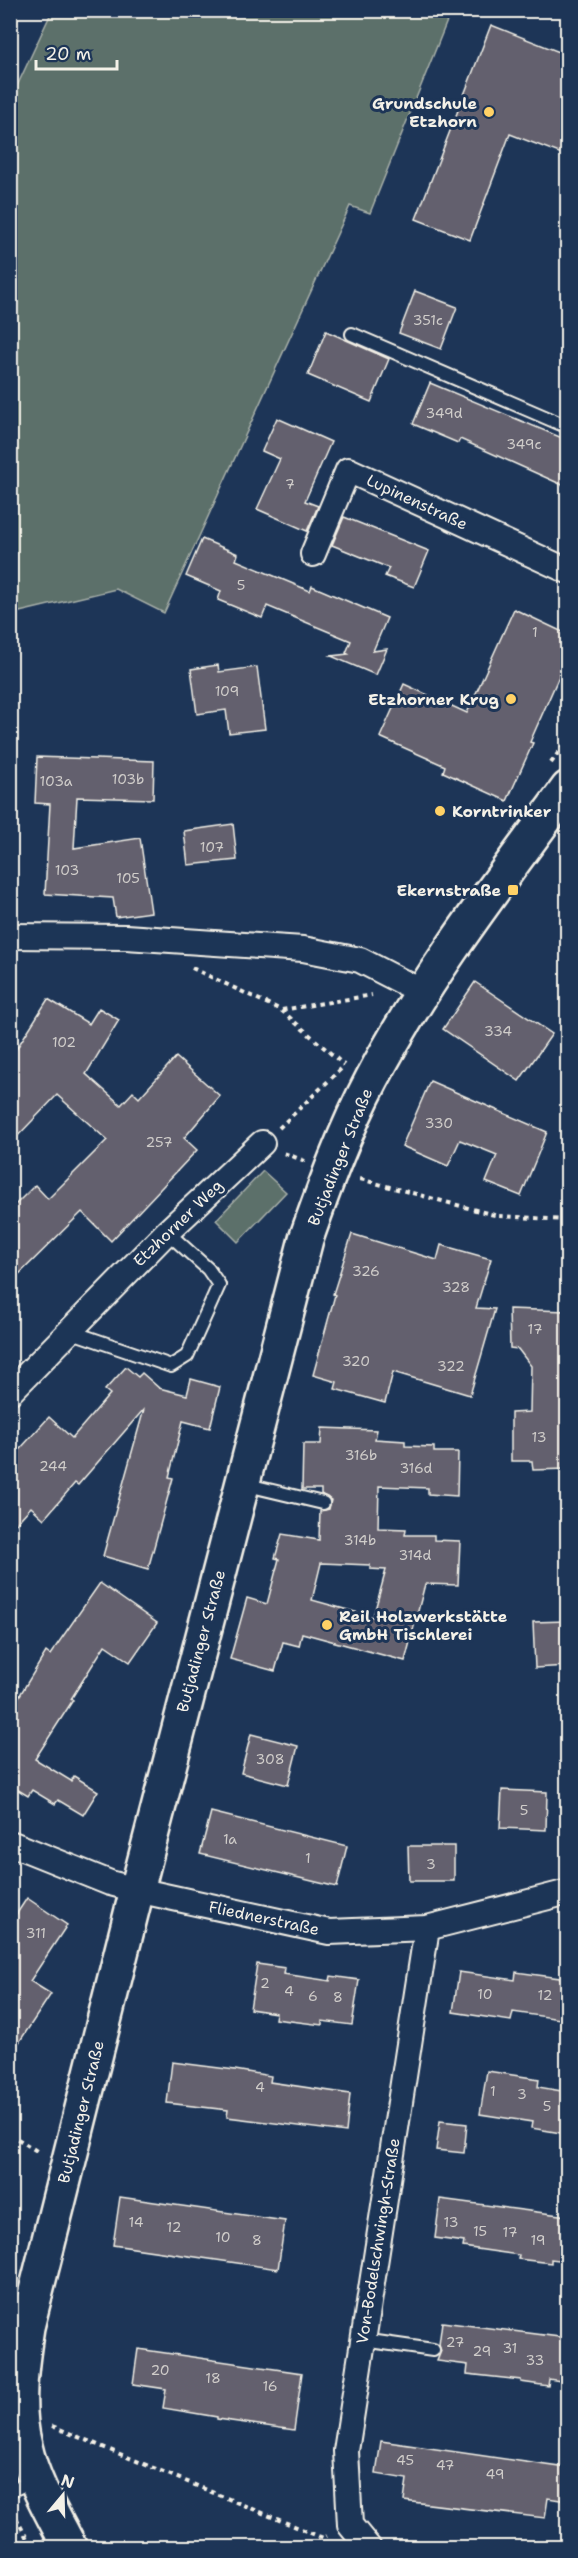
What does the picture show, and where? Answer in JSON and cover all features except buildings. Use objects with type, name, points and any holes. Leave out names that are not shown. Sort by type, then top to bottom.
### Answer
[{"type":"street","name":"Lupinenstraße","points":[[312,554],[348,470],[567,571]]},
{"type":"street","name":"Butjadinger Straße","points":[[70,2547],[23,2485],[24,2446],[15,2374],[137,1890],[303,1249],[330,1171],[372,1079],[469,924],[567,788]]},
{"type":"street","points":[[10,936],[126,937],[303,949],[360,960],[424,993]]},
{"type":"street","name":"Etzhorner Weg","points":[[10,1392],[167,1232],[262,1143]]},
{"type":"street","name":"Fliednerstraße","points":[[10,1843],[110,1882],[137,1890],[329,1932],[428,1928],[567,1892]]},
{"type":"street","name":"Von-Bodelschwingh-Straße","points":[[350,2525],[346,2451],[428,1928]]},
{"type":"street","points":[[350,2525],[369,2547]]},
{"type":"lane","points":[[352,334],[567,427]]},
{"type":"lane","points":[[69,1331],[171,1366],[187,1356],[219,1285],[208,1269],[167,1232]]},
{"type":"lane","points":[[242,1484],[323,1503]]},
{"type":"lane","points":[[363,2340],[433,2350]]},
{"type":"path","points":[[188,966],[281,1010],[344,1065],[352,1067]]},
{"type":"path","points":[[281,1010],[378,994]]},
{"type":"path","points":[[344,1065],[262,1143],[330,1171],[498,1216],[567,1220]]},
{"type":"path","points":[[20,2414],[323,2538],[350,2525]]},
{"type":"path","points":[[10,2507],[32,2547]]},
{"type":"green space","points":[[52,11],[451,11],[370,213],[350,206],[164,613],[116,589],[11,614],[11,99]]},
{"type":"green space","points":[[263,1171],[286,1192],[238,1242],[216,1220]]},
{"type":"place","name":"Grundschule Etzhorn","points":[[489,112]]},
{"type":"place","name":"Etzhorner Krug","points":[[511,699]]},
{"type":"place","name":"Korntrinker","points":[[440,811]]},
{"type":"place","name":"Ekernstraße","points":[[513,890]]},
{"type":"place","name":"Reil Holzwerkstätte GmbH Tischlerei","points":[[327,1625]]}]
